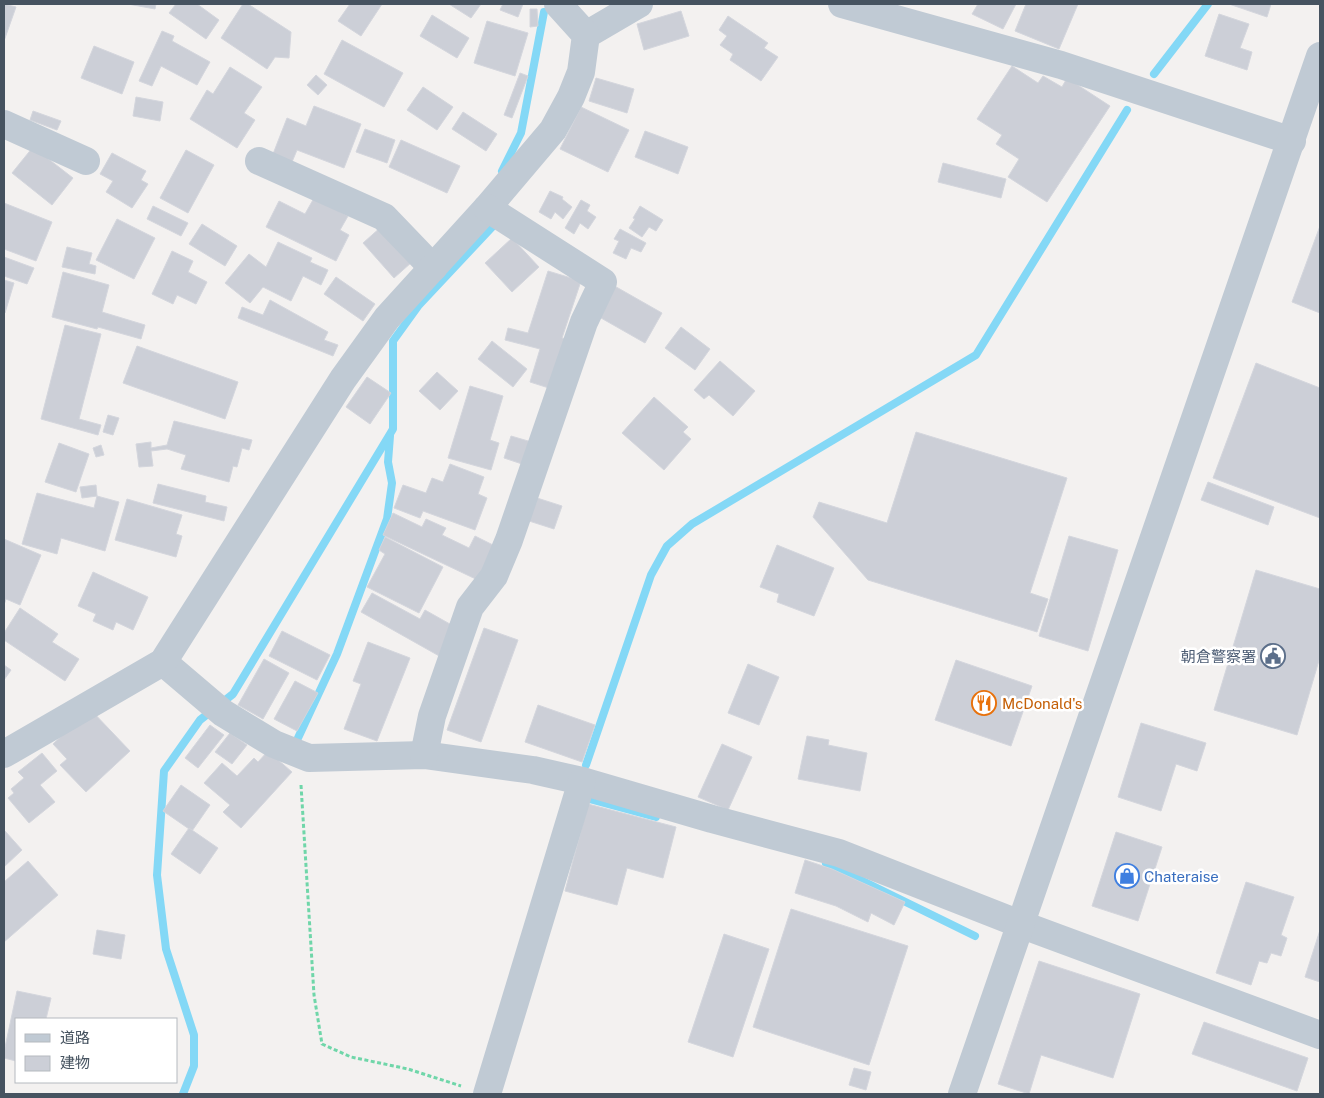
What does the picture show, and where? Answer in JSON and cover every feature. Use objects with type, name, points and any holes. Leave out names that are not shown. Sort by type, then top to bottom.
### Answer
[{"type":"street","points":[[4,754],[163,662],[343,379],[387,318],[487,208],[553,130],[582,72],[586,35],[558,4]]},
{"type":"street","points":[[586,35],[639,4]]},
{"type":"street","points":[[842,4],[1061,65],[1292,141]]},
{"type":"street","points":[[962,1094],[1320,56]]},
{"type":"street","points":[[6,134],[86,161]]},
{"type":"street","points":[[259,161],[384,217],[433,268]]},
{"type":"street","points":[[424,755],[432,716],[470,608],[494,576],[509,540],[584,322],[604,282],[487,208]]},
{"type":"street","points":[[163,662],[217,708],[274,744],[309,758],[424,755],[533,770],[582,781],[712,819],[839,853],[1020,924],[1320,1036]]},
{"type":"street","points":[[475,1091],[582,781]]},
{"type":"path","points":[[299,754],[314,995],[322,1044],[350,1057],[408,1069],[475,1091]]},
{"type":"building","points":[[4,4],[16,7],[4,41]]},
{"type":"building","points":[[128,4],[156,4],[155,9]]},
{"type":"building","points":[[176,4],[197,4],[219,20],[206,39],[169,13]]},
{"type":"building","points":[[243,4],[248,4],[291,32],[289,58],[275,57],[267,69],[221,38]]},
{"type":"building","points":[[350,4],[382,4],[361,36],[338,21]]},
{"type":"building","points":[[449,4],[481,4],[471,18]]},
{"type":"building","points":[[503,4],[523,4],[518,17],[500,10]]},
{"type":"building","points":[[978,4],[1016,4],[1003,29],[972,14]]},
{"type":"building","points":[[1026,4],[1078,4],[1059,49],[1015,31]]},
{"type":"building","points":[[1229,4],[1271,4],[1267,17]]},
{"type":"building","points":[[530,9],[537,9],[538,26],[530,27]]},
{"type":"building","points":[[681,11],[689,36],[644,50],[637,24]]},
{"type":"building","points":[[1219,14],[1249,24],[1240,48],[1252,52],[1247,70],[1205,56]]},
{"type":"building","points":[[432,15],[469,38],[457,58],[420,36]]},
{"type":"building","points":[[728,16],[768,43],[764,48],[778,57],[761,81],[730,60],[733,54],[720,45],[727,36],[719,30]]},
{"type":"building","points":[[487,21],[528,33],[515,76],[474,63]]},
{"type":"building","points":[[162,31],[174,36],[172,41],[210,62],[197,85],[161,66],[152,86],[139,81]]},
{"type":"building","points":[[342,40],[403,73],[384,107],[324,74]]},
{"type":"building","points":[[94,46],[134,62],[122,94],[81,78]]},
{"type":"building","points":[[1012,66],[1038,83],[1043,76],[1062,87],[1067,78],[1110,106],[1047,202],[1008,177],[1019,159],[996,144],[1002,135],[977,119]]},
{"type":"building","points":[[230,67],[262,87],[244,113],[255,120],[237,148],[190,119],[207,90],[213,94]]},
{"type":"building","points":[[520,73],[528,76],[512,118],[504,115]]},
{"type":"building","points":[[316,75],[327,85],[318,95],[307,85]]},
{"type":"building","points":[[596,78],[634,89],[627,113],[589,101]]},
{"type":"building","points":[[423,87],[453,107],[437,130],[407,110]]},
{"type":"building","points":[[136,97],[163,102],[160,121],[133,116]]},
{"type":"building","points":[[314,106],[361,124],[344,168],[297,150],[292,162],[273,154],[287,118],[306,126]]},
{"type":"building","points":[[581,107],[629,130],[608,172],[560,149]]},
{"type":"building","points":[[33,111],[61,121],[57,130],[30,120]]},
{"type":"building","points":[[463,112],[497,134],[486,151],[452,129]]},
{"type":"building","points":[[365,129],[395,140],[387,163],[356,152]]},
{"type":"building","points":[[645,131],[688,147],[678,174],[635,157]]},
{"type":"building","points":[[401,140],[460,166],[447,193],[389,167]]},
{"type":"building","points":[[33,147],[73,178],[52,205],[12,173]]},
{"type":"building","points":[[186,150],[214,165],[188,213],[160,198]]},
{"type":"building","points":[[112,153],[146,171],[141,180],[148,184],[132,208],[106,192],[113,181],[100,174]]},
{"type":"building","points":[[943,163],[1006,179],[1001,198],[938,182]]},
{"type":"building","points":[[550,191],[563,197],[562,199],[572,207],[563,219],[555,212],[551,219],[539,212]]},
{"type":"building","points":[[314,198],[348,216],[340,230],[349,235],[336,261],[266,227],[279,201],[305,214]]},
{"type":"building","points":[[581,200],[590,205],[587,211],[596,217],[588,229],[580,223],[574,234],[565,228]]},
{"type":"building","points":[[4,203],[52,222],[36,261],[4,249]]},
{"type":"building","points":[[153,206],[188,223],[181,236],[147,219]]},
{"type":"building","points":[[640,206],[663,220],[656,231],[649,227],[642,237],[629,228]]},
{"type":"building","points":[[117,219],[155,238],[134,279],[96,260]]},
{"type":"building","points":[[202,224],[237,246],[225,266],[189,244]]},
{"type":"building","points":[[1320,226],[1320,313],[1292,302]]},
{"type":"building","points":[[381,227],[412,262],[394,278],[363,243]]},
{"type":"building","points":[[620,229],[646,243],[641,252],[631,248],[626,259],[613,253],[619,241],[614,239]]},
{"type":"building","points":[[512,238],[539,267],[512,292],[485,263]]},
{"type":"building","points":[[278,242],[312,258],[310,262],[328,270],[321,285],[303,276],[291,301],[263,287],[250,303],[225,283],[249,254],[266,267]]},
{"type":"building","points":[[67,247],[92,253],[89,264],[96,266],[95,274],[62,267]]},
{"type":"building","points":[[172,251],[193,261],[188,272],[207,282],[196,304],[177,295],[173,304],[152,294]]},
{"type":"building","points":[[4,257],[34,268],[27,284],[4,276]]},
{"type":"building","points":[[548,271],[581,281],[562,338],[566,339],[552,389],[530,382],[540,349],[505,340],[508,328],[528,333]]},
{"type":"building","points":[[63,272],[109,285],[102,312],[145,325],[141,339],[52,317]]},
{"type":"building","points":[[336,277],[375,304],[363,321],[324,294]]},
{"type":"building","points":[[4,280],[14,283],[5,313],[4,313]]},
{"type":"building","points":[[611,284],[662,313],[645,343],[594,314]]},
{"type":"building","points":[[270,300],[328,332],[324,340],[338,345],[333,356],[238,318],[242,307],[263,315]]},
{"type":"building","points":[[65,325],[101,334],[79,419],[101,425],[98,435],[41,419]]},
{"type":"building","points":[[681,327],[710,349],[695,370],[665,348]]},
{"type":"building","points":[[492,341],[527,369],[513,387],[478,359]]},
{"type":"building","points":[[137,346],[238,382],[225,419],[123,383]]},
{"type":"building","points":[[720,361],[755,391],[733,416],[709,395],[704,399],[694,390]]},
{"type":"building","points":[[1256,363],[1320,388],[1320,518],[1213,478]]},
{"type":"building","points":[[437,372],[458,391],[440,410],[419,391]]},
{"type":"building","points":[[367,377],[391,393],[370,424],[346,407]]},
{"type":"building","points":[[470,386],[503,396],[490,440],[499,443],[491,470],[448,458]]},
{"type":"building","points":[[654,397],[688,427],[683,432],[691,439],[664,470],[622,433]]},
{"type":"building","points":[[108,415],[119,418],[113,435],[103,432]]},
{"type":"building","points":[[174,421],[252,440],[249,450],[242,448],[237,467],[233,466],[229,482],[181,469],[186,455],[167,449],[151,451],[153,466],[139,467],[136,444],[151,442],[151,448],[167,445]]},
{"type":"building","points":[[916,432],[1067,478],[1030,593],[1048,599],[1037,632],[868,580],[813,517],[819,502],[887,523]]},
{"type":"building","points":[[511,436],[535,443],[528,466],[504,458]]},
{"type":"building","points":[[59,443],[89,454],[76,492],[45,482]]},
{"type":"building","points":[[101,445],[104,455],[96,457],[93,448]]},
{"type":"building","points":[[450,464],[484,477],[478,494],[487,498],[475,530],[423,511],[420,518],[394,508],[403,485],[426,493],[432,478],[443,482]]},
{"type":"building","points":[[1208,482],[1274,507],[1268,525],[1201,500]]},
{"type":"building","points":[[158,484],[206,496],[205,502],[227,507],[224,521],[153,503]]},
{"type":"building","points":[[96,485],[97,496],[82,498],[80,487]]},
{"type":"building","points":[[37,493],[94,508],[97,496],[119,502],[105,551],[61,538],[57,554],[22,544]]},
{"type":"building","points":[[534,497],[562,506],[554,529],[526,520]]},
{"type":"building","points":[[127,499],[182,515],[176,534],[182,536],[176,557],[115,540]]},
{"type":"building","points":[[393,513],[422,527],[426,519],[446,528],[442,535],[469,548],[475,536],[499,548],[482,582],[383,535]]},
{"type":"building","points":[[1069,536],[1118,550],[1088,651],[1039,636]]},
{"type":"building","points":[[385,537],[443,567],[419,613],[367,587],[385,554],[379,550]]},
{"type":"building","points":[[4,539],[41,555],[20,605],[6,599],[4,605]]},
{"type":"building","points":[[777,545],[834,568],[814,616],[777,602],[779,594],[760,587]]},
{"type":"building","points":[[1256,570],[1320,589],[1320,657],[1297,735],[1214,710]]},
{"type":"building","points":[[93,572],[148,597],[133,630],[116,622],[113,630],[93,621],[96,614],[78,606]]},
{"type":"building","points":[[372,593],[420,619],[425,610],[457,628],[441,657],[361,612]]},
{"type":"building","points":[[20,608],[58,634],[52,642],[79,659],[65,681],[4,640],[4,633]]},
{"type":"building","points":[[484,628],[518,640],[481,742],[447,730]]},
{"type":"building","points":[[282,631],[330,655],[317,680],[269,656]]},
{"type":"building","points":[[368,642],[410,658],[377,741],[344,729],[361,684],[353,681]]},
{"type":"building","points":[[264,659],[289,673],[263,719],[238,705]]},
{"type":"building","name":"McDonald's","points":[[956,660],[1032,686],[1011,746],[935,720]]},
{"type":"building","points":[[748,664],[779,677],[759,725],[728,713]]},
{"type":"building","points":[[4,665],[11,670],[4,680]]},
{"type":"building","points":[[295,681],[318,693],[297,731],[274,719]]},
{"type":"building","points":[[538,705],[595,725],[582,762],[525,742]]},
{"type":"building","points":[[90,709],[130,751],[86,792],[60,765],[67,759],[53,744]]},
{"type":"building","points":[[1141,723],[1206,743],[1197,771],[1176,764],[1161,811],[1118,797]]},
{"type":"building","points":[[210,725],[224,735],[198,768],[185,758]]},
{"type":"building","points":[[230,733],[247,745],[232,764],[215,752]]},
{"type":"building","points":[[807,736],[829,740],[828,745],[867,753],[860,791],[798,779]]},
{"type":"building","points":[[722,744],[752,757],[728,810],[698,797]]},
{"type":"building","points":[[268,751],[292,772],[241,828],[223,812],[230,805],[204,783],[222,763],[237,776],[254,758],[258,762]]},
{"type":"building","points":[[42,753],[57,771],[40,785],[55,802],[29,823],[8,798],[14,793],[11,789],[24,778],[18,772]]},
{"type":"building","points":[[181,785],[210,805],[192,831],[163,811]]},
{"type":"building","points":[[588,804],[676,827],[663,878],[627,868],[617,905],[565,891]]},
{"type":"building","points":[[189,828],[218,848],[200,874],[171,854]]},
{"type":"building","points":[[5,831],[22,850],[4,867],[4,833]]},
{"type":"building","name":"Chateraise","points":[[1116,832],[1162,847],[1138,921],[1092,906]]},
{"type":"building","points":[[805,860],[832,869],[905,902],[894,925],[871,913],[868,922],[836,906],[795,893]]},
{"type":"building","points":[[28,861],[58,895],[4,942],[4,882]]},
{"type":"building","points":[[1246,882],[1294,897],[1281,935],[1287,938],[1281,956],[1271,953],[1267,963],[1259,961],[1251,985],[1216,973]]},
{"type":"building","points":[[791,909],[908,946],[869,1065],[753,1027]]},
{"type":"building","points":[[97,930],[125,935],[121,959],[93,954]]},
{"type":"building","points":[[1320,930],[1320,982],[1305,977]]},
{"type":"building","points":[[724,934],[769,949],[733,1057],[688,1042]]},
{"type":"building","points":[[1039,961],[1140,994],[1113,1078],[1041,1055],[1029,1094],[998,1084]]},
{"type":"building","points":[[17,991],[51,998],[46,1018],[15,1018],[15,1061],[4,1058]]},
{"type":"building","points":[[1204,1022],[1308,1058],[1297,1091],[1192,1054]]},
{"type":"building","points":[[854,1068],[871,1072],[866,1090],[849,1085]]},
{"type":"waterway","points":[[1154,74],[1208,4]]},
{"type":"waterway","points":[[502,171],[521,133],[544,12]]},
{"type":"waterway","points":[[586,765],[651,575],[667,546],[692,524],[976,355],[1127,110]]},
{"type":"waterway","points":[[183,1094],[194,1066],[194,1035],[166,949],[157,875],[164,771],[200,720],[233,694],[393,429],[393,341],[419,305],[494,225]]},
{"type":"waterway","points":[[298,738],[337,654],[387,519],[392,483],[388,462],[390,436]]},
{"type":"waterway","points":[[582,797],[656,817]]},
{"type":"waterway","points":[[826,863],[975,936]]},
{"type":"place","name":"朝倉警察署","points":[[1273,656]]},
{"type":"place","name":"McDonald's","points":[[984,703]]},
{"type":"place","name":"Chateraise","points":[[1127,876]]}]
